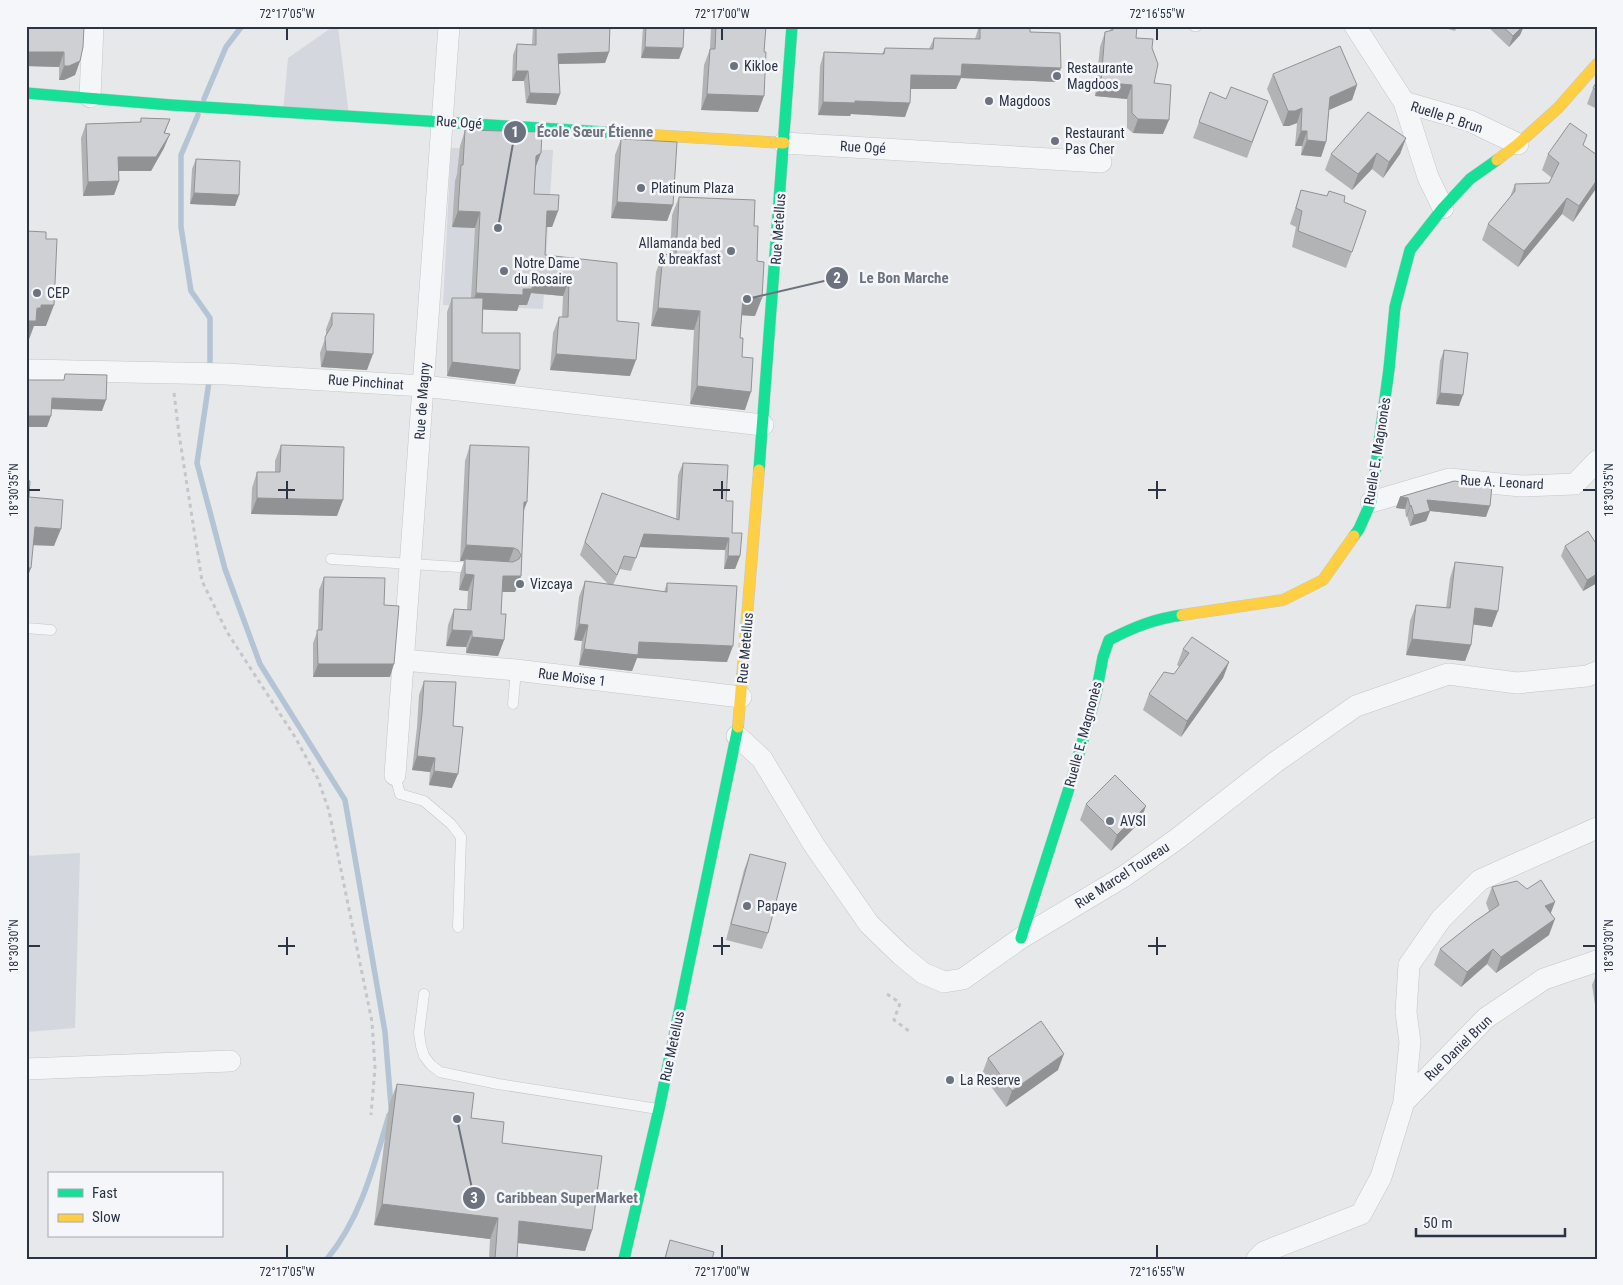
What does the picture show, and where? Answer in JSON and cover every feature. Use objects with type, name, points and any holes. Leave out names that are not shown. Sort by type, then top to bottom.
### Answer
[{"type":"street","points":[[90,98],[93,26]]},
{"type":"street","name":"Rue de Magny","points":[[395,775],[449,26]]},
{"type":"street","name":"Rue Metellus","points":[[624,1259],[738,736],[764,425],[792,26]]},
{"type":"street","name":"Ruelle P. Brun","points":[[1355,26],[1404,102],[1428,177],[1443,208]]},
{"type":"street","name":"Ruelle E. Magnonès","points":[[1021,938],[1071,782],[1109,640],[1137,626],[1160,618],[1283,600],[1323,580],[1359,529],[1371,502],[1390,369],[1395,307],[1410,250],[1443,208],[1470,179],[1518,144],[1558,108],[1597,64]]},
{"type":"street","name":"Rue Ogé","points":[[26,93],[171,105],[1101,162]]},
{"type":"street","name":"Ruelle P. Brun","points":[[1404,102],[1470,121],[1518,144]]},
{"type":"street","name":"Rue Pinchinat","points":[[26,370],[226,374],[423,386],[764,425]]},
{"type":"street","name":"Rue A. Leonard","points":[[1371,502],[1449,479],[1521,486],[1575,484],[1597,461]]},
{"type":"street","name":"Rue Moïse 1","points":[[403,660],[516,670],[741,698]]},
{"type":"street","name":"Rue Marcel Toureau","points":[[738,736],[762,759],[814,845],[869,924],[923,973],[944,982],[963,979],[1021,938],[1122,877],[1177,839],[1277,760],[1356,706],[1448,674],[1517,683],[1588,676],[1597,672]]},
{"type":"street","points":[[1257,1259],[1264,1252],[1361,1214],[1381,1177],[1404,1102],[1410,1042],[1406,1012],[1409,966],[1442,919],[1480,880],[1597,828]]},
{"type":"street","name":"Rue Daniel Brun","points":[[1404,1102],[1486,1018],[1544,979],[1597,961]]},
{"type":"street","points":[[26,1069],[230,1061]]},
{"type":"lane","points":[[332,558],[488,569]]},
{"type":"lane","points":[[26,628],[51,630]]},
{"type":"lane","points":[[513,704],[516,670]]},
{"type":"lane","points":[[395,775],[400,794],[424,801],[451,824],[461,837],[458,927]]},
{"type":"lane","points":[[424,994],[420,1033],[421,1046],[424,1056],[440,1072],[498,1084],[658,1109]]},
{"type":"path","points":[[180,373],[179,434],[202,580],[227,632],[318,779],[329,811],[372,1022],[375,1068],[371,1114]]},
{"type":"path","points":[[887,994],[900,1003],[894,1020],[908,1031]]},
{"type":"shaded area","points":[[334,26],[338,26],[349,116],[283,112],[288,58]]},
{"type":"shaded area","points":[[451,148],[553,150],[543,309],[443,305]]},
{"type":"shaded area","points":[[80,853],[75,1028],[26,1032],[26,856]]},
{"type":"building","points":[[26,26],[84,26],[80,61],[64,66],[64,52],[26,52]]},
{"type":"building","points":[[536,26],[610,26],[609,52],[558,54],[560,94],[530,93],[528,71],[516,71],[517,44],[536,45]]},
{"type":"building","points":[[646,26],[684,26],[683,48],[645,47]]},
{"type":"building","points":[[716,26],[766,26],[764,96],[707,94],[710,49],[715,49]]},
{"type":"building","points":[[980,26],[1030,26],[1030,32],[1060,33],[1061,68],[962,64],[961,76],[911,75],[910,103],[823,102],[824,52],[884,54],[885,48],[933,49],[934,38],[980,39]]},
{"type":"building","points":[[1113,26],[1137,26],[1136,38],[1153,39],[1152,48],[1158,64],[1154,83],[1171,85],[1169,120],[1138,119],[1132,113],[1132,85],[1101,82],[1105,32],[1113,30]]},
{"type":"building","points":[[1502,26],[1523,26],[1513,36]]},
{"type":"building","points":[[1340,46],[1357,85],[1330,97],[1326,142],[1307,140],[1307,131],[1301,131],[1302,108],[1288,111],[1273,74]]},
{"type":"building","points":[[1597,81],[1597,90],[1593,88]]},
{"type":"building","points":[[1231,87],[1268,101],[1252,142],[1199,122],[1210,92],[1226,99]]},
{"type":"building","points":[[1368,112],[1406,138],[1389,162],[1377,153],[1358,174],[1331,154]]},
{"type":"building","points":[[141,118],[170,119],[164,133],[170,134],[156,157],[118,157],[119,181],[88,182],[86,124],[141,122]]},
{"type":"building","points":[[1570,123],[1587,135],[1583,145],[1597,155],[1597,180],[1579,206],[1567,198],[1524,251],[1488,224],[1515,191],[1515,184],[1549,183],[1559,163],[1548,154]]},
{"type":"building","points":[[465,130],[542,132],[541,153],[536,156],[534,194],[559,195],[558,211],[547,211],[545,255],[617,263],[617,321],[639,323],[636,360],[556,354],[559,317],[568,317],[569,280],[533,277],[532,289],[523,289],[523,295],[476,293],[480,212],[458,211]]},
{"type":"building","name":"Platinum Plaza","points":[[621,139],[677,142],[673,205],[617,202]]},
{"type":"building","points":[[196,159],[240,161],[239,195],[194,193]]},
{"type":"building","points":[[1301,190],[1327,196],[1329,191],[1345,196],[1344,202],[1366,211],[1352,252],[1298,231],[1302,211],[1296,208]]},
{"type":"building","points":[[679,197],[755,200],[754,226],[758,226],[757,261],[764,262],[762,298],[743,297],[740,338],[743,338],[742,357],[753,358],[751,392],[697,386],[700,311],[658,308],[663,254],[676,255]]},
{"type":"building","points":[[26,231],[46,232],[46,239],[57,239],[54,305],[41,305],[41,308],[37,308],[36,321],[26,321]]},
{"type":"building","points":[[452,298],[483,298],[482,333],[520,333],[520,370],[452,362]]},
{"type":"building","points":[[332,313],[374,314],[373,354],[326,351],[325,337],[332,325]]},
{"type":"building","points":[[1444,350],[1468,353],[1463,395],[1440,393]]},
{"type":"building","points":[[65,374],[107,375],[106,400],[52,398],[51,416],[26,416],[26,380],[64,380]]},
{"type":"building","points":[[281,445],[344,447],[343,500],[257,498],[257,472],[280,472]]},
{"type":"building","points":[[470,445],[529,447],[527,502],[524,502],[521,576],[503,576],[501,614],[506,614],[504,640],[472,637],[472,631],[452,630],[454,609],[471,610],[474,575],[465,574],[465,559],[513,562],[519,559],[521,555],[514,548],[466,545]]},
{"type":"building","points":[[683,463],[728,465],[726,501],[733,501],[732,533],[742,533],[740,556],[728,556],[729,538],[644,534],[636,558],[624,556],[617,575],[585,542],[602,493],[679,520]]},
{"type":"building","points":[[26,480],[30,481],[29,497],[63,500],[61,529],[35,527],[31,568],[26,568]]},
{"type":"building","points":[[1454,481],[1492,485],[1490,506],[1427,500],[1430,511],[1414,515],[1408,498],[1400,497]]},
{"type":"building","points":[[1588,531],[1597,545],[1597,574],[1587,580],[1565,546]]},
{"type":"building","points":[[1455,562],[1503,567],[1498,611],[1475,608],[1471,645],[1412,639],[1416,605],[1450,608]]},
{"type":"building","points":[[324,577],[385,578],[384,605],[399,606],[394,664],[318,664],[317,630],[322,630]]},
{"type":"building","points":[[585,581],[667,592],[667,583],[737,586],[733,646],[639,642],[638,655],[584,649],[588,625],[579,624]]},
{"type":"building","points":[[1192,637],[1229,662],[1187,721],[1149,694],[1164,672],[1174,674],[1189,653],[1183,649]]},
{"type":"building","points":[[424,681],[456,682],[453,726],[463,727],[458,774],[434,771],[435,758],[417,756]]},
{"type":"building","points":[[1115,775],[1146,806],[1117,835],[1086,804]]},
{"type":"building","points":[[750,854],[786,863],[768,933],[731,924]]},
{"type":"building","points":[[1541,880],[1555,902],[1545,906],[1555,919],[1501,957],[1493,949],[1467,972],[1440,949],[1499,905],[1492,887],[1517,881],[1527,889]]},
{"type":"building","points":[[1041,1021],[1064,1054],[1012,1091],[988,1058]]},
{"type":"building","points":[[397,1084],[474,1093],[471,1118],[504,1122],[502,1143],[602,1156],[592,1230],[519,1221],[517,1259],[495,1259],[498,1218],[382,1204]]},
{"type":"building","points":[[670,1240],[714,1252],[712,1259],[665,1259]]},
{"type":"waterway","points":[[204,99],[226,47],[242,26]]},
{"type":"waterway","points":[[198,115],[181,155],[181,227],[191,291],[210,318],[210,375],[197,463],[225,569],[260,664],[345,800],[385,1032],[391,1106]]},
{"type":"waterway","points":[[327,1259],[339,1243],[358,1209],[372,1172],[389,1115]]},
{"type":"traffic: fast","points":[[759,470],[792,26]]},
{"type":"traffic: fast","points":[[26,93],[171,105],[635,134]]},
{"type":"traffic: fast","points":[[1354,536],[1371,502],[1389,369],[1395,307],[1410,250],[1443,208],[1470,179],[1497,160]]},
{"type":"traffic: fast","points":[[1021,938],[1071,782],[1109,640],[1144,624],[1182,615]]},
{"type":"traffic: fast","points":[[624,1259],[659,1109],[738,727]]},
{"type":"traffic: slow","points":[[1497,160],[1558,108],[1597,64]]},
{"type":"traffic: slow","points":[[635,134],[784,143]]},
{"type":"traffic: slow","points":[[738,727],[759,470]]},
{"type":"traffic: slow","points":[[1182,615],[1283,600],[1323,580],[1354,536]]},
{"type":"place","name":"Kikloe","points":[[734,66]]},
{"type":"place","name":"Restaurante Magdoos","points":[[1057,76]]},
{"type":"place","name":"Magdoos","points":[[989,101]]},
{"type":"place","name":"Restaurant Pas Cher","points":[[1055,141]]},
{"type":"place","name":"Platinum Plaza","points":[[641,188]]},
{"type":"place","name":"École Sœur Étienne","points":[[498,228]]},
{"type":"place","name":"Allamanda bed & breakfast","points":[[731,251]]},
{"type":"place","name":"Notre Dame du Rosaire","points":[[504,271]]},
{"type":"place","name":"CEP","points":[[37,293]]},
{"type":"place","name":"Le Bon Marche","points":[[747,299]]},
{"type":"place","name":"Vizcaya","points":[[520,584]]},
{"type":"place","name":"AVSI","points":[[1110,821]]},
{"type":"place","name":"Papaye","points":[[747,906]]},
{"type":"place","name":"La Reserve","points":[[950,1080]]},
{"type":"place","name":"Caribbean SuperMarket","points":[[457,1119]]}]
